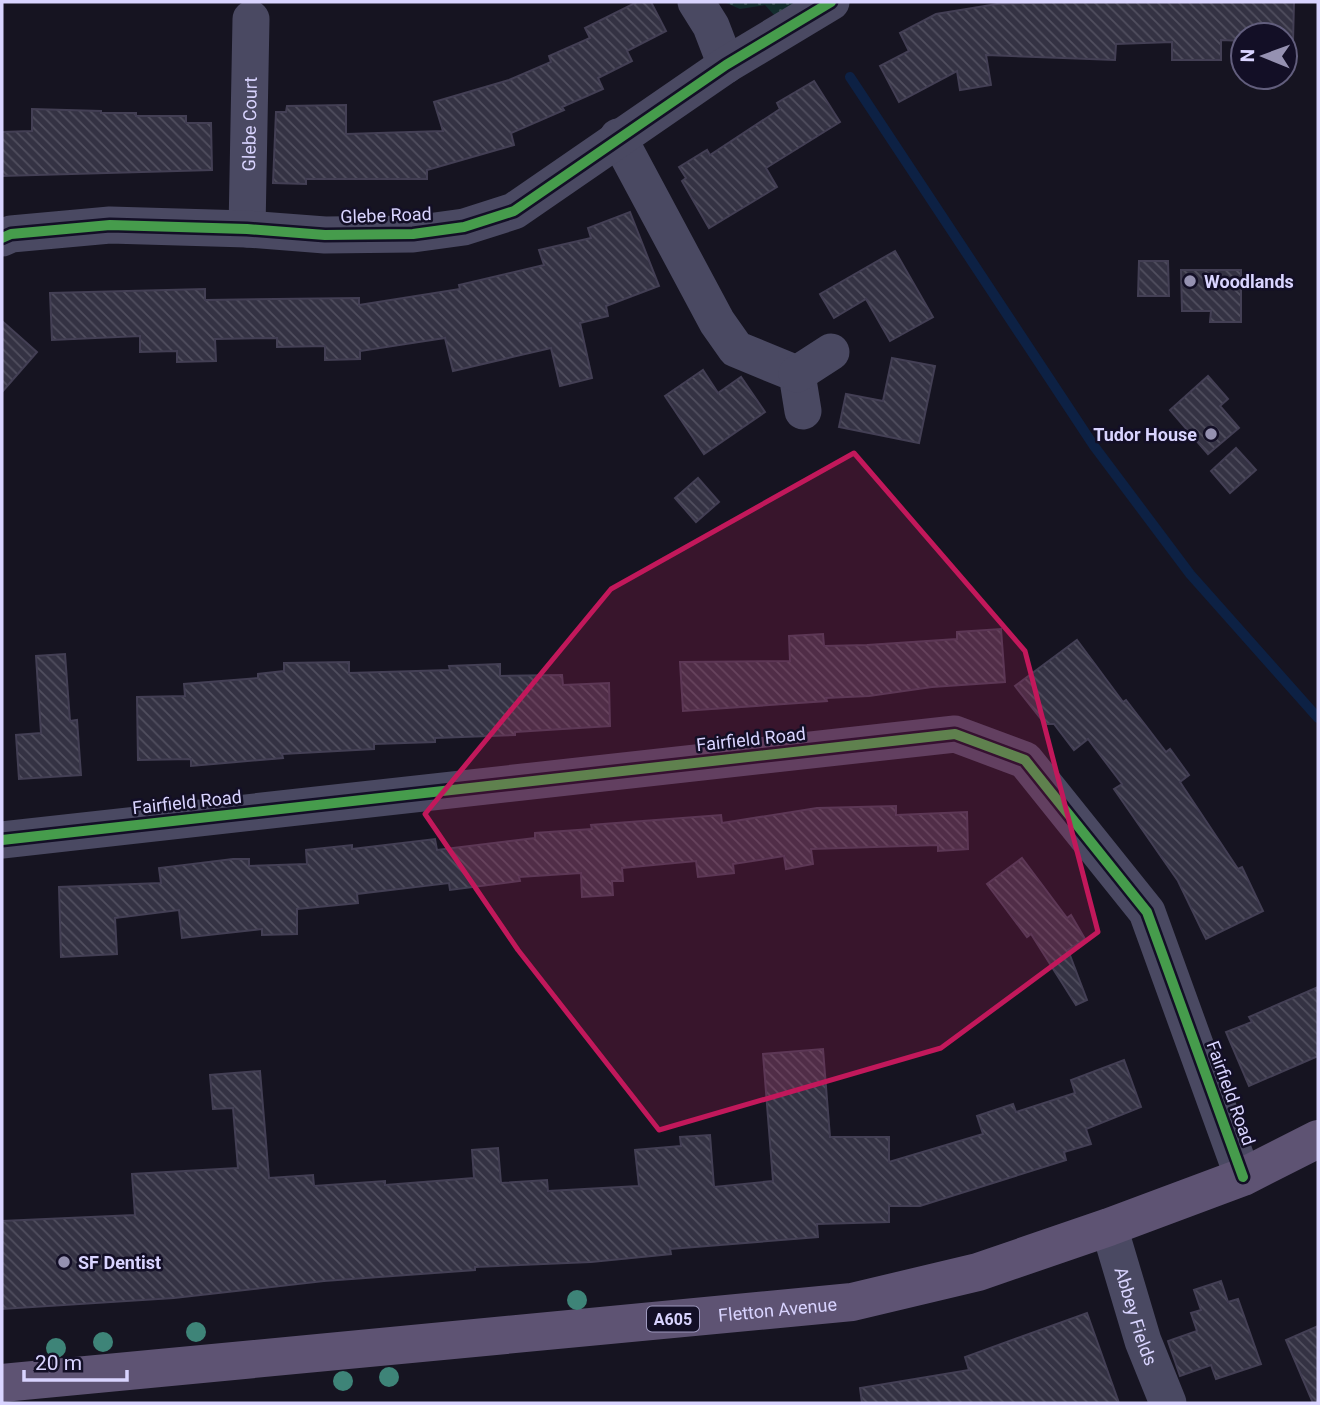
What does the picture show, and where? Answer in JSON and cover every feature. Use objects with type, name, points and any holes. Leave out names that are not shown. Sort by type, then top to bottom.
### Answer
[{"type":"main road","name":"Fletton Avenue","points":[[2,1383],[852,1302],[978,1272],[1109,1227],[1243,1177],[1318,1139]]},
{"type":"street","points":[[696,2],[711,26],[726,65]]},
{"type":"street","name":"Glebe Road","points":[[2,237],[110,225],[247,229],[325,235],[413,233],[464,227],[514,211],[726,65],[831,2]]},
{"type":"street","name":"Glebe Court","points":[[247,229],[251,19]]},
{"type":"street","points":[[618,137],[717,321],[736,349],[797,374]]},
{"type":"street","points":[[797,374],[831,352]]},
{"type":"street","points":[[797,374],[803,411]]},
{"type":"street","name":"Fairfield Road","points":[[2,840],[955,734],[1025,760],[1147,912],[1243,1177]]},
{"type":"street","name":"Abbey Fields","points":[[1109,1227],[1143,1341],[1168,1403]]},
{"type":"highlighted area","points":[[854,453],[1025,651],[1098,932],[941,1048],[659,1130],[518,950],[425,814],[611,589]]},
{"type":"green space","points":[[724,2],[796,2],[775,16],[765,5],[740,9]]},
{"type":"building","points":[[637,2],[651,2],[666,31],[627,51],[632,61],[598,78],[603,89],[562,107],[564,110],[511,133],[514,145],[427,170],[427,179],[306,179],[306,184],[273,183],[276,112],[286,112],[287,106],[346,105],[346,134],[443,131],[434,102],[509,80],[551,62],[549,56],[590,38],[585,28]]},
{"type":"building","points":[[1294,2],[1294,21],[1229,21],[1229,40],[1221,40],[1221,60],[1172,60],[1172,42],[1116,44],[1115,60],[986,55],[991,85],[960,90],[957,71],[899,102],[880,66],[909,51],[900,33],[936,14],[997,4]]},
{"type":"building","points":[[814,81],[840,122],[766,168],[777,187],[709,228],[682,181],[686,178],[679,167],[707,150],[710,155],[780,109],[777,103]]},
{"type":"building","points":[[32,109],[136,113],[136,116],[186,116],[186,123],[211,123],[212,170],[2,176],[2,132],[32,131]]},
{"type":"building","points":[[630,212],[659,286],[606,306],[608,316],[580,323],[592,378],[560,386],[551,348],[453,371],[445,338],[360,351],[360,359],[325,360],[325,346],[277,347],[277,338],[215,339],[216,361],[177,362],[177,351],[140,352],[140,336],[52,340],[50,293],[205,289],[205,300],[359,298],[359,305],[460,289],[459,285],[544,265],[539,250],[591,238],[588,228]]},
{"type":"building","points":[[895,251],[933,317],[890,341],[866,299],[834,318],[820,294]]},
{"type":"building","points":[[1139,261],[1168,261],[1169,296],[1138,296]]},
{"type":"building","name":"Woodlands","points":[[1181,270],[1241,270],[1241,322],[1210,322],[1211,311],[1182,311]]},
{"type":"building","points":[[2,321],[37,352],[2,392]]},
{"type":"building","points":[[892,358],[935,366],[919,443],[839,427],[846,394],[883,401]]},
{"type":"building","points":[[703,370],[718,393],[741,377],[765,412],[704,454],[665,396]]},
{"type":"building","name":"Tudor House","points":[[1208,376],[1228,399],[1220,406],[1239,428],[1208,454],[1170,410]]},
{"type":"building","points":[[1236,448],[1256,470],[1230,493],[1211,471]]},
{"type":"building","points":[[698,478],[719,502],[696,522],[675,498]]},
{"type":"building","points":[[1001,629],[1005,682],[826,698],[827,701],[683,711],[680,662],[790,661],[789,636],[823,634],[824,646],[867,645],[957,639],[957,632]]},
{"type":"building","points":[[1077,640],[1123,702],[1126,700],[1166,752],[1170,749],[1189,775],[1180,782],[1238,869],[1242,867],[1263,911],[1206,939],[1178,881],[1114,789],[1122,784],[1088,739],[1074,750],[1054,724],[1045,724],[1015,686]]},
{"type":"building","points":[[65,654],[70,721],[77,720],[81,775],[19,779],[16,735],[41,733],[36,656]]},
{"type":"building","points":[[349,662],[349,673],[450,670],[449,666],[500,664],[500,676],[562,675],[563,685],[609,683],[610,726],[515,732],[515,735],[435,738],[435,742],[374,744],[374,749],[282,754],[283,758],[191,766],[191,759],[138,760],[137,697],[185,696],[184,684],[258,678],[258,674],[284,671],[284,663]]},
{"type":"building","points":[[896,806],[896,815],[967,812],[968,849],[938,851],[938,845],[811,849],[813,864],[786,869],[784,856],[733,864],[734,873],[698,877],[696,861],[622,868],[623,881],[612,881],[613,895],[582,897],[581,873],[519,877],[520,881],[450,890],[449,883],[357,894],[358,903],[297,909],[297,934],[262,935],[262,929],[182,938],[179,910],[115,918],[117,954],[61,957],[59,887],[161,883],[159,868],[233,859],[249,859],[249,866],[307,864],[306,850],[352,845],[352,849],[435,839],[437,850],[535,838],[535,833],[592,829],[591,825],[721,815],[722,823],[817,808]]},
{"type":"building","points":[[1022,858],[1067,918],[1071,915],[1085,939],[1068,950],[1087,1000],[1076,1005],[1031,934],[1027,937],[987,884]]},
{"type":"building","points":[[1318,987],[1318,1056],[1249,1086],[1226,1032],[1252,1022],[1249,1017]]},
{"type":"building","points":[[823,1049],[830,1137],[889,1137],[889,1162],[983,1134],[977,1116],[1013,1104],[1016,1112],[1075,1093],[1071,1080],[1124,1060],[1141,1107],[1086,1129],[1091,1144],[1064,1152],[1066,1160],[920,1206],[889,1206],[889,1222],[817,1224],[818,1237],[670,1249],[671,1254],[591,1262],[475,1267],[475,1270],[324,1281],[174,1298],[2,1309],[2,1221],[135,1215],[132,1174],[238,1168],[233,1108],[213,1109],[210,1075],[260,1071],[269,1178],[313,1175],[314,1186],[385,1181],[385,1185],[474,1178],[472,1150],[498,1148],[501,1183],[547,1180],[548,1191],[639,1186],[635,1150],[681,1146],[680,1137],[710,1135],[714,1187],[773,1181],[763,1054]]},
{"type":"building","points":[[1221,1281],[1228,1302],[1238,1299],[1261,1364],[1216,1379],[1211,1365],[1180,1376],[1168,1341],[1197,1331],[1191,1313],[1201,1310],[1194,1290]]},
{"type":"building","points":[[1087,1313],[1119,1403],[862,1403],[860,1388],[969,1370],[965,1357]]},
{"type":"building","points":[[1318,1326],[1318,1403],[1313,1403],[1286,1340]]},
{"type":"waterway","points":[[850,77],[1094,446],[1190,574],[1318,718]]},
{"type":"cycle path","points":[[2,238],[11,234],[110,225],[247,229],[325,235],[413,234],[464,227],[514,211],[726,65],[831,2]]},
{"type":"cycle path","points":[[2,840],[955,734],[1025,760],[1147,912],[1243,1177]]},
{"type":"place","name":"Woodlands","points":[[1190,281]]},
{"type":"place","name":"Tudor House","points":[[1211,434]]},
{"type":"place","name":"SF Dentist","points":[[64,1262]]}]
